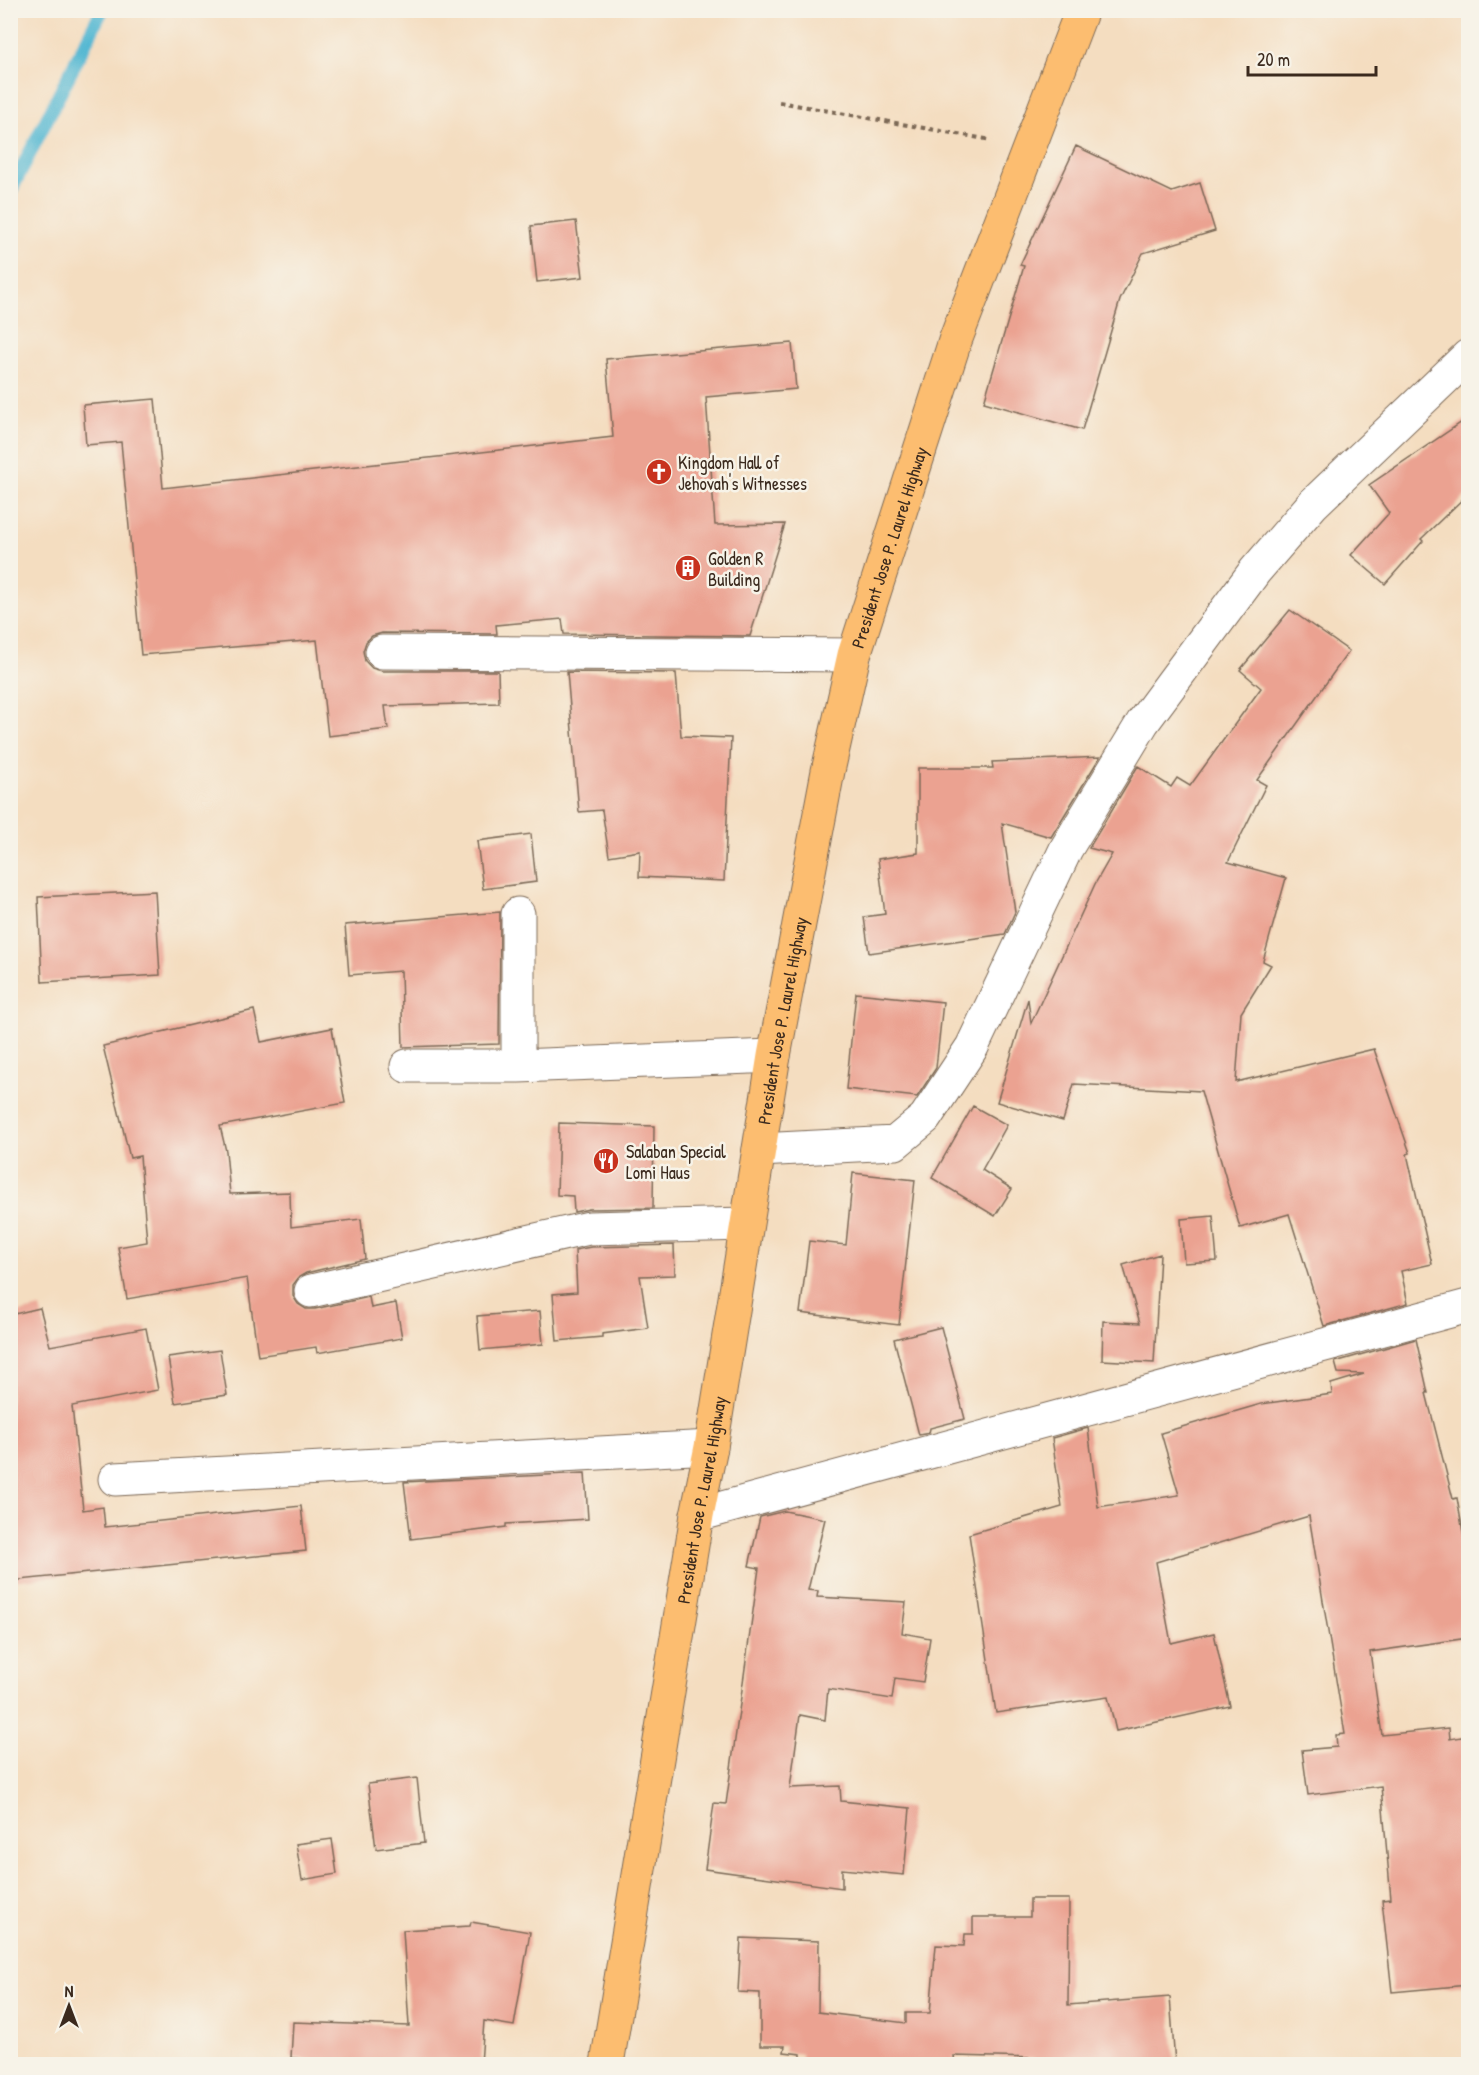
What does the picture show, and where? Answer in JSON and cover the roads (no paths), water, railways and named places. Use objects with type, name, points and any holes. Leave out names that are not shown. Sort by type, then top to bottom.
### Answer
[{"type":"highway","name":"President Jose P. Laurel Highway","points":[[607,2064],[774,1056],[828,771],[854,655],[955,341],[1082,10]]},
{"type":"street","points":[[759,1150],[895,1143],[925,1118],[972,1047],[1066,849],[1143,722],[1255,571],[1313,504],[1468,356]]},
{"type":"street","points":[[382,652],[854,655]]},
{"type":"street","points":[[518,914],[518,1066]]},
{"type":"street","points":[[407,1066],[518,1066],[774,1056]]},
{"type":"street","points":[[311,1291],[590,1228],[746,1224]]},
{"type":"street","points":[[697,1515],[1468,1306]]},
{"type":"street","points":[[115,1479],[711,1447]]},
{"type":"waterway","points":[[10,192],[102,10]]},
{"type":"place","name":"Kingdom Hall of Jehovah's Witnesses","points":[[659,472]]},
{"type":"place","name":"Golden R Building","points":[[688,568]]},
{"type":"place","name":"Salaban Special Lomi Haus","points":[[606,1161]]}]
